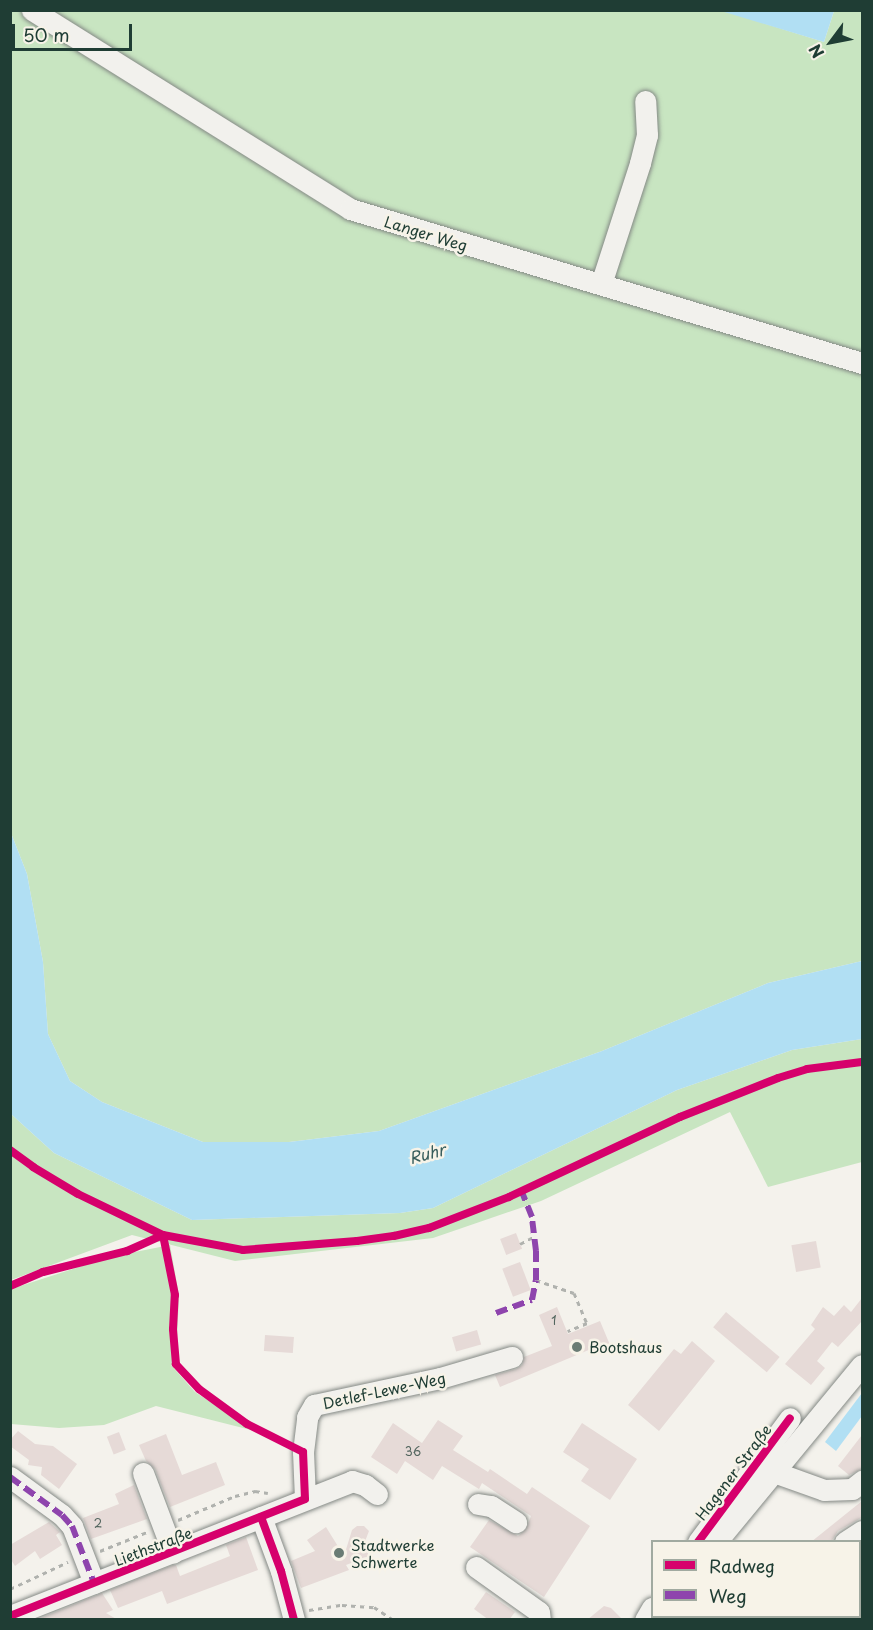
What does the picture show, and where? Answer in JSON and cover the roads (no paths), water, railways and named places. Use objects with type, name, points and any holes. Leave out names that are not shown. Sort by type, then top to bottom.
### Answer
[{"type":"street","name":"Langer Weg","points":[[32,10],[350,209],[385,222],[862,363]]},
{"type":"street","points":[[601,284],[645,144],[647,135],[645,101]]},
{"type":"street","name":"Detlef-Lewe-Weg","points":[[305,1499],[303,1452],[307,1417],[314,1405],[440,1378],[512,1357]]},
{"type":"street","points":[[718,1540],[862,1365]]},
{"type":"street","name":"Hagener Straße","points":[[699,1540],[790,1418]]},
{"type":"street","points":[[774,1472],[824,1490],[852,1489],[862,1481]]},
{"type":"street","name":"Liethstraße","points":[[143,1473],[173,1553]]},
{"type":"street","points":[[10,1477],[62,1515],[72,1526],[94,1583]]},
{"type":"street","name":"Liethstraße","points":[[10,1617],[173,1553],[264,1522],[305,1499],[352,1481],[365,1485],[377,1494]]},
{"type":"street","points":[[478,1504],[491,1506],[516,1522]]},
{"type":"street","points":[[264,1522],[294,1617]]},
{"type":"street","points":[[848,1540],[862,1531]]},
{"type":"street","points":[[476,1567],[539,1612],[540,1620]]},
{"type":"water","points":[[834,10],[824,42],[721,11]]},
{"type":"water","name":"Ruhr","points":[[11,833],[27,874],[43,962],[48,1034],[70,1081],[102,1102],[203,1142],[289,1142],[379,1131],[602,1051],[768,983],[862,961],[862,1039],[792,1050],[677,1090],[433,1208],[400,1213],[192,1220],[54,1153],[11,1114]]},
{"type":"water","points":[[862,1393],[862,1416],[836,1451],[825,1442]]},
{"type":"place","name":"Bootshaus","points":[[577,1347]]},
{"type":"place","name":"Stadtwerke Schwerte","points":[[339,1553]]}]
